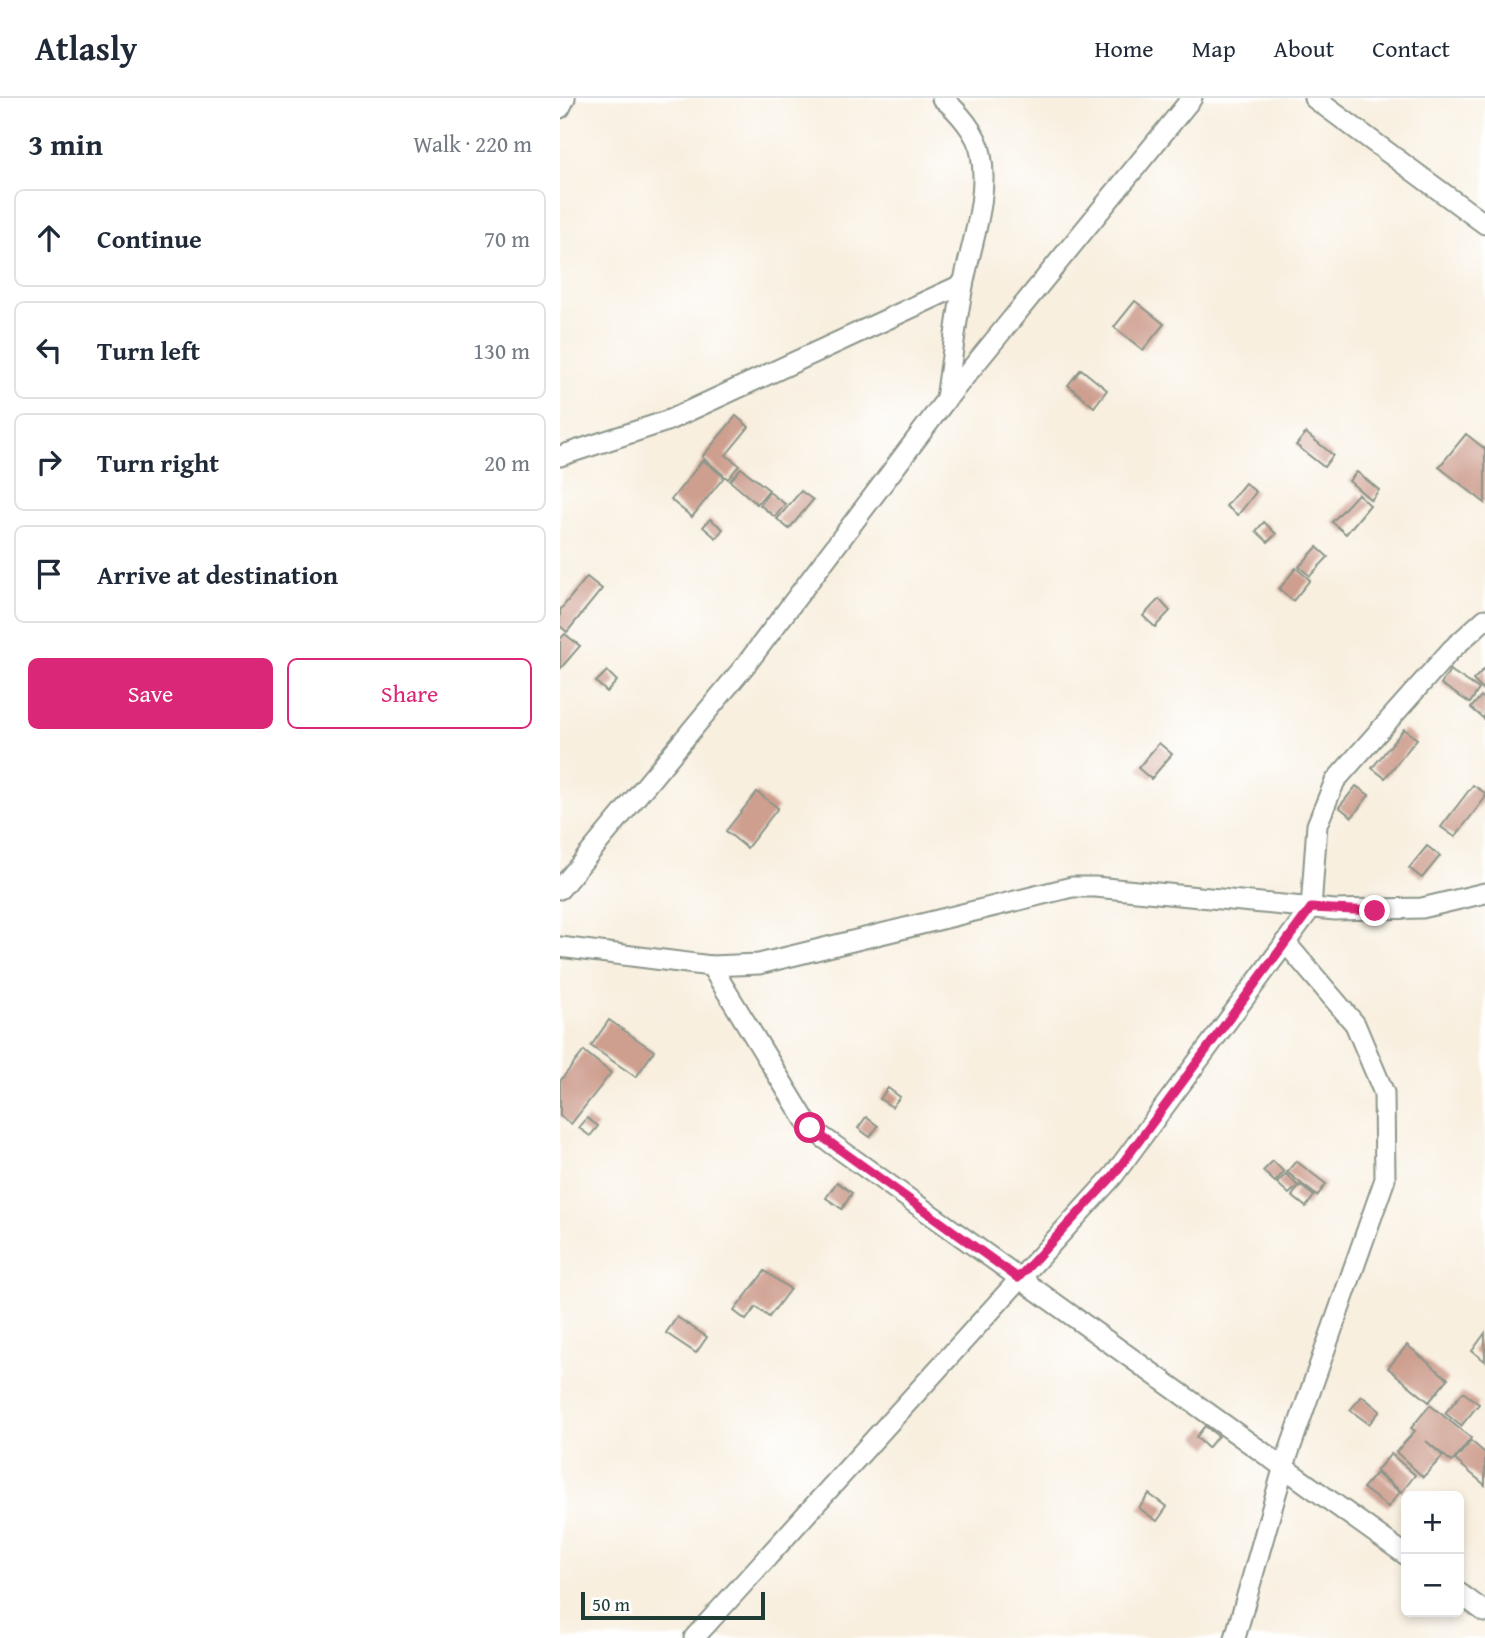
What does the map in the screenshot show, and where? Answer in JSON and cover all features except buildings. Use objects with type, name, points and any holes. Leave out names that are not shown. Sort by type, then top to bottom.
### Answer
[{"type":"street","points":[[560,108],[565,98]]},
{"type":"street","points":[[560,889],[748,662],[946,401],[1192,98]]},
{"type":"street","points":[[1314,98],[1485,224]]},
{"type":"street","points":[[946,401],[963,284],[980,205],[983,171],[978,141],[949,101]]},
{"type":"street","points":[[560,456],[667,421],[963,284]]},
{"type":"street","points":[[694,1638],[1113,1176],[1311,908],[1317,825],[1335,781],[1451,650],[1485,619]]},
{"type":"street","points":[[560,947],[711,966],[759,964],[1072,887],[1375,911],[1422,908],[1485,893]]},
{"type":"street","points":[[1236,1638],[1284,1466],[1385,1179],[1384,1093],[1355,1024],[1285,942]]},
{"type":"street","points":[[711,966],[810,1128],[1405,1554]]},
{"type":"street","points":[[1464,1597],[1485,1612]]},
{"type":"route","points":[[810,1128],[1018,1278],[1113,1176],[1311,908],[1375,911]]}]
